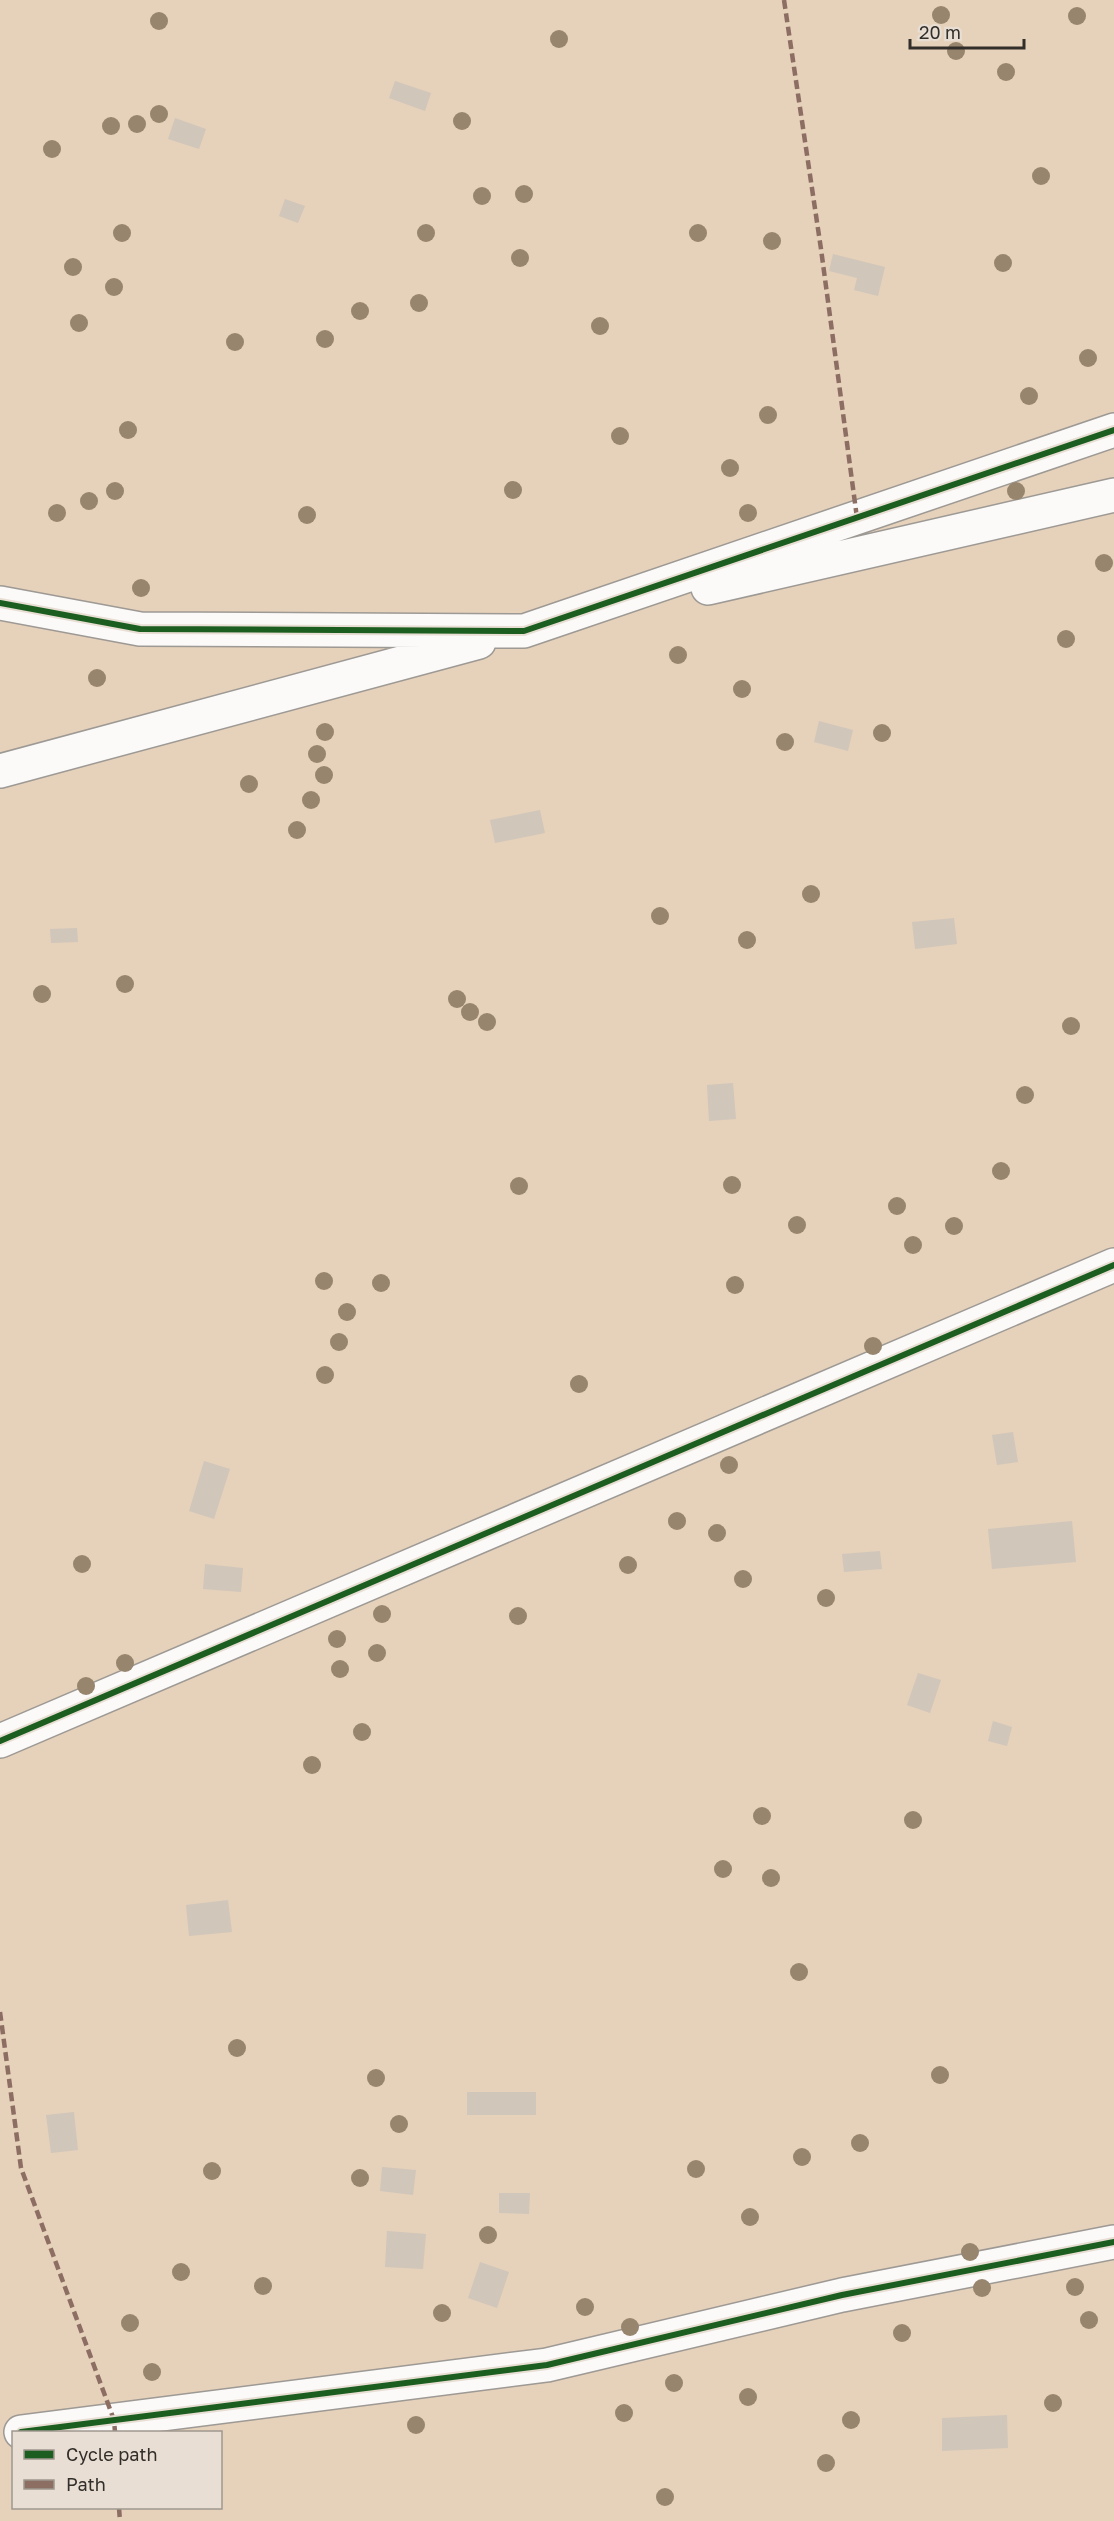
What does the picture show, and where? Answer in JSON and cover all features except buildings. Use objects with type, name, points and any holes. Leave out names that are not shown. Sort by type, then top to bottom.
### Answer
[{"type":"street","points":[[0,603],[140,629],[524,631],[1114,430]]},
{"type":"street","points":[[0,771],[524,631],[1114,495]]},
{"type":"street","points":[[0,1741],[1114,1265]]},
{"type":"street","points":[[36,2431],[547,2365],[842,2295],[1114,2242]]},
{"type":"shaded area","points":[[0,0],[1114,0],[1114,2521],[0,2521]]},
{"type":"marked path","points":[[784,0],[821,249],[857,518]]},
{"type":"marked path","points":[[0,2012],[21,2168],[114,2420],[115,2431]]},
{"type":"marked path","points":[[119,2509],[120,2521]]},
{"type":"cycle path","points":[[0,603],[140,629],[524,631],[1114,430]]},
{"type":"cycle path","points":[[0,1741],[1114,1265]]},
{"type":"cycle path","points":[[29,2431],[547,2365],[842,2295],[1114,2242]]}]
